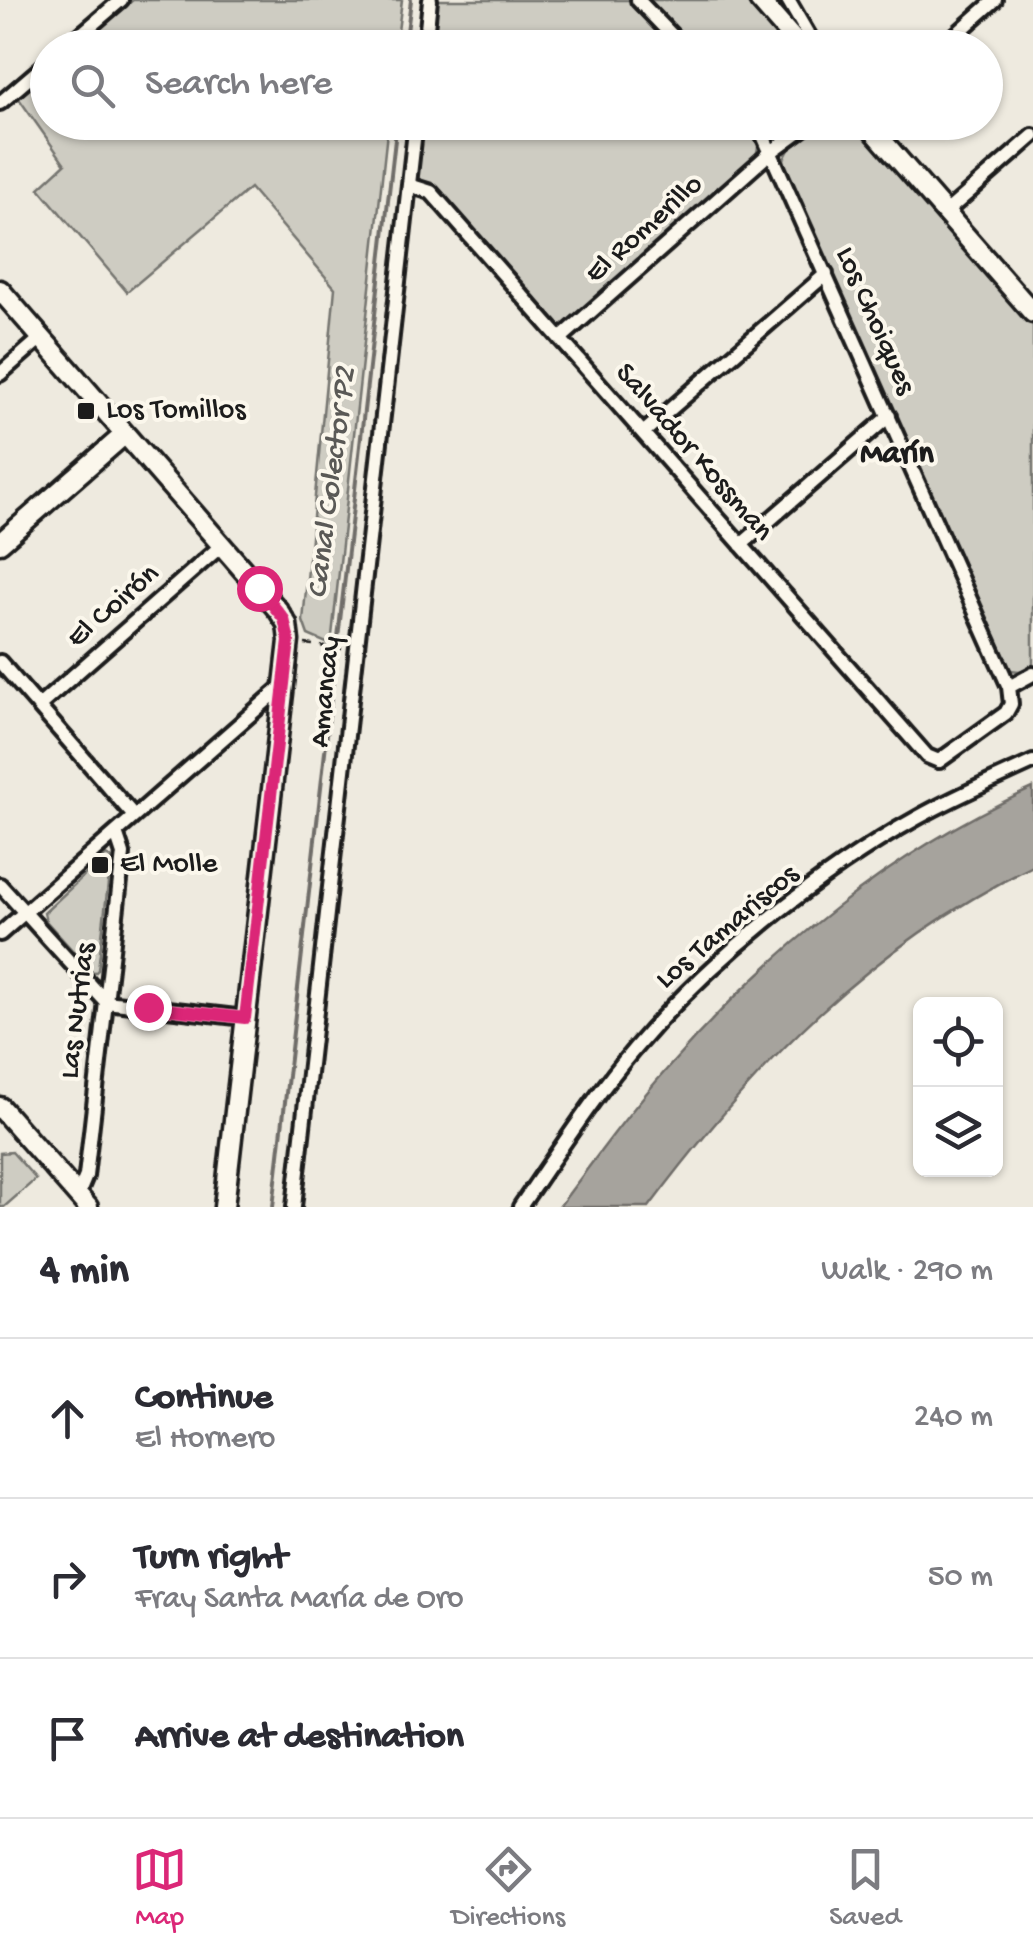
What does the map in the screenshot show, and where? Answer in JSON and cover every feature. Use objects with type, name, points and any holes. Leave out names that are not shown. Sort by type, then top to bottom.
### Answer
[{"type":"street","points":[[92,0],[104,14]]},
{"type":"street","points":[[86,30],[120,0]]},
{"type":"street","points":[[427,30],[430,0]]},
{"type":"street","points":[[638,0],[667,30]]},
{"type":"street","points":[[760,0],[785,30]]},
{"type":"street","points":[[961,30],[995,0]]},
{"type":"street","points":[[776,19],[792,2],[807,30]]},
{"type":"street","points":[[0,103],[30,77]]},
{"type":"street","points":[[945,213],[1033,136]]},
{"type":"street","name":"Amancay","points":[[294,1207],[414,140]]},
{"type":"street","name":"Los Choiques","points":[[766,140],[1009,686],[1011,704]]},
{"type":"street","name":"El Romerillo","points":[[560,339],[788,140]]},
{"type":"street","points":[[882,140],[1033,314]]},
{"type":"street","name":"Salvador Kossman","points":[[409,185],[430,192],[927,756],[936,762],[943,760],[1002,717],[1011,704]]},
{"type":"street","points":[[643,433],[826,274]]},
{"type":"street","points":[[0,290],[222,545],[288,633],[224,1207]]},
{"type":"street","points":[[0,374],[41,338]]},
{"type":"street","points":[[741,545],[889,416]]},
{"type":"street","points":[[0,543],[125,434]]},
{"type":"street","name":"El Coirón","points":[[39,706],[222,545]]},
{"type":"street","points":[[0,662],[134,816]]},
{"type":"street","points":[[1009,686],[1033,674]]},
{"type":"street","points":[[0,934],[284,686]]},
{"type":"street","name":"Los Tamariscos","points":[[520,1207],[630,1054],[738,946],[879,840],[945,803],[1033,762]]},
{"type":"street","name":"Las Nutrias","points":[[83,1201],[123,854],[116,832]]},
{"type":"street","points":[[0,885],[106,1002],[245,1018]]},
{"type":"street","points":[[4,1118],[83,1201]]},
{"type":"path","points":[[288,633],[350,650]]},
{"type":"shaded area","points":[[133,0],[402,0],[398,30],[97,30]]},
{"type":"shaded area","points":[[435,0],[631,0],[660,30],[432,30]]},
{"type":"shaded area","points":[[646,0],[752,0],[779,30],[676,30]]},
{"type":"shaded area","points":[[30,85],[30,114],[17,96]]},
{"type":"shaded area","points":[[48,140],[386,140],[331,645],[308,635],[303,621],[335,288],[250,188],[127,292],[39,188],[65,164]]},
{"type":"shaded area","points":[[419,140],[759,142],[756,157],[560,332],[416,174]]},
{"type":"shaded area","points":[[801,140],[874,140],[1033,322],[1033,667],[1019,671],[1005,664],[787,174],[784,159]]},
{"type":"shaded area","points":[[1033,788],[1033,866],[919,933],[820,1013],[732,1104],[649,1207],[559,1207],[667,1069],[790,946],[882,874],[931,842]]},
{"type":"shaded area","points":[[106,855],[111,858],[98,970],[94,974],[46,921],[44,913]]},
{"type":"shaded area","points":[[12,1152],[36,1179],[0,1207],[0,1153]]},
{"type":"waterway","name":"Canal Colector P2","points":[[407,30],[411,0]]},
{"type":"waterway","name":"Canal Colector P2","points":[[273,1207],[395,140]]},
{"type":"place","name":"Los Tomillos","points":[[86,411]]},
{"type":"place","name":"El Molle","points":[[100,865]]},
{"type":"district","name":"Marín","points":[[897,455]]},
{"type":"route","points":[[148,1007],[245,1018],[289,641],[284,619],[259,588]]}]
